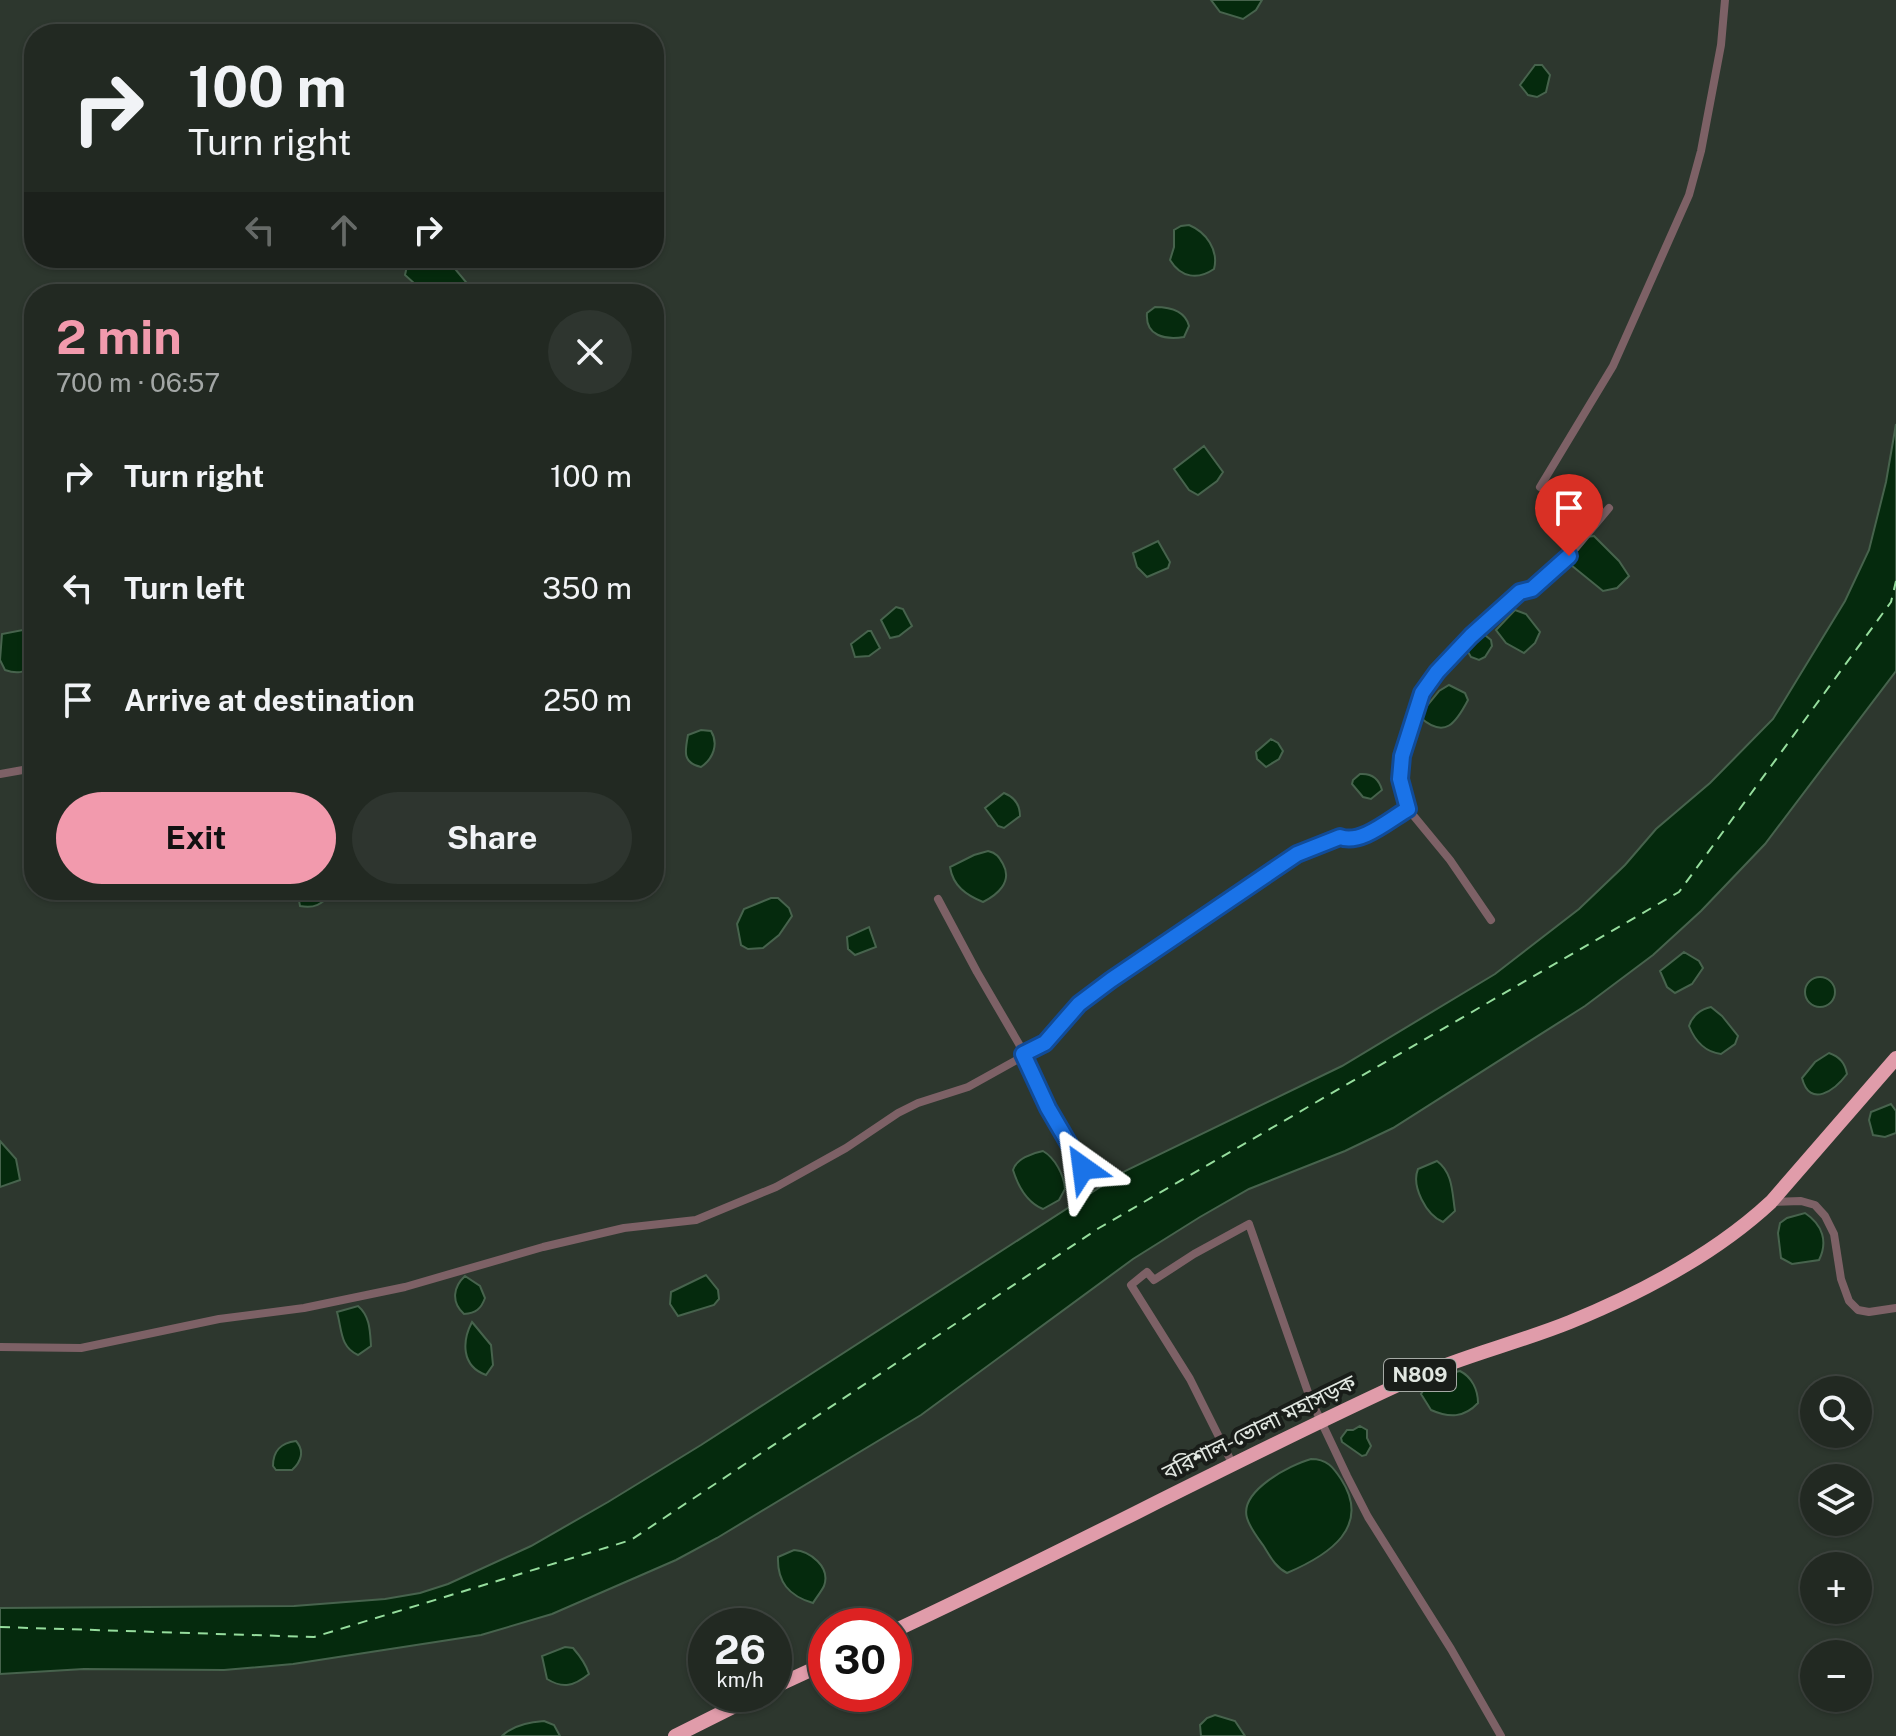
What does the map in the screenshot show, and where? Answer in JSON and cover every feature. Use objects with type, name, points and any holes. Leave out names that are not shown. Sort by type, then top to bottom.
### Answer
[{"type":"highway","name":"বরিশাল-ভোলা মহাসড়ক","points":[[912,1623],[1031,1567],[1232,1463],[1415,1377],[1568,1323],[1617,1301],[1735,1232],[1771,1202],[1896,1058]]},
{"type":"highway","points":[[675,1736],[723,1712]]},
{"type":"street","points":[[1540,487],[1613,366],[1689,195],[1701,151],[1721,45],[1725,0]]},
{"type":"street","points":[[1491,920],[1450,860],[1408,809],[1400,779],[1402,756],[1422,693],[1437,672],[1520,592],[1532,589],[1560,564],[1609,508]]},
{"type":"street","points":[[0,774],[24,770]]},
{"type":"street","points":[[0,1347],[81,1348],[219,1319],[304,1308],[405,1287],[543,1247],[624,1228],[696,1220],[776,1187],[846,1148],[898,1113],[918,1103],[968,1087],[1045,1043],[1079,1004],[1111,980],[1297,854],[1340,837],[1349,840],[1360,838],[1408,809]]},
{"type":"street","points":[[938,899],[1083,1168]]},
{"type":"street","points":[[1771,1202],[1801,1201],[1815,1205],[1834,1234],[1841,1279],[1849,1301],[1858,1310],[1869,1312],[1896,1308]]},
{"type":"street","points":[[1232,1463],[1190,1379],[1131,1285],[1147,1272],[1154,1280],[1250,1224],[1320,1421],[1368,1517],[1451,1649],[1501,1736]]},
{"type":"shaded area","points":[[1211,0],[1262,0],[1256,10],[1243,19],[1220,12]]},
{"type":"shaded area","points":[[1535,65],[1542,65],[1550,75],[1546,92],[1537,97],[1528,95],[1520,85]]},
{"type":"shaded area","points":[[1189,225],[1206,237],[1215,255],[1214,269],[1202,275],[1185,274],[1170,260],[1174,230]]},
{"type":"shaded area","points":[[407,268],[454,268],[468,284],[415,284],[405,275]]},
{"type":"shaded area","points":[[1155,307],[1171,309],[1184,316],[1189,326],[1184,337],[1163,337],[1149,327],[1147,313]]},
{"type":"shaded area","points":[[1896,424],[1896,671],[1765,844],[1701,911],[1653,955],[1585,1006],[1393,1128],[1345,1151],[1249,1189],[1200,1217],[1133,1259],[921,1415],[717,1538],[676,1560],[552,1614],[481,1635],[293,1664],[224,1670],[84,1669],[0,1674],[0,1608],[294,1606],[385,1599],[448,1584],[531,1546],[701,1445],[1125,1171],[1342,1066],[1495,974],[1579,909],[1625,865],[1656,829],[1710,783],[1773,719],[1845,601],[1869,550]]},
{"type":"shaded area","points":[[1204,446],[1223,472],[1217,481],[1198,495],[1189,490],[1174,469]]},
{"type":"shaded area","points":[[1594,536],[1629,576],[1617,588],[1603,591],[1571,565],[1570,557],[1586,537]]},
{"type":"shaded area","points":[[1158,541],[1170,562],[1168,568],[1147,577],[1137,567],[1133,553]]},
{"type":"shaded area","points":[[896,607],[903,609],[912,626],[899,636],[890,638],[881,620]]},
{"type":"shaded area","points":[[1515,610],[1526,614],[1540,632],[1535,643],[1524,653],[1506,643],[1496,630]]},
{"type":"shaded area","points":[[24,630],[24,671],[5,670],[0,660],[2,634]]},
{"type":"shaded area","points":[[871,631],[880,648],[869,656],[855,657],[851,644]]},
{"type":"shaded area","points":[[1480,631],[1491,640],[1492,646],[1479,660],[1471,657],[1465,647]]},
{"type":"shaded area","points":[[1449,685],[1465,693],[1468,700],[1449,726],[1443,728],[1429,724],[1421,718],[1421,713],[1439,691]]},
{"type":"shaded area","points":[[701,730],[711,731],[715,746],[712,756],[701,767],[691,763],[686,751],[688,735]]},
{"type":"shaded area","points":[[1271,739],[1283,751],[1279,759],[1266,767],[1257,759],[1256,752]]},
{"type":"shaded area","points":[[1360,774],[1371,776],[1381,786],[1382,790],[1371,799],[1363,797],[1352,784]]},
{"type":"shaded area","points":[[1004,793],[1016,802],[1020,816],[1004,828],[998,826],[985,808]]},
{"type":"shaded area","points":[[988,851],[999,857],[1006,877],[998,892],[983,902],[961,889],[950,867]]},
{"type":"shaded area","points":[[778,898],[789,908],[792,916],[779,935],[763,948],[748,949],[741,945],[737,924],[744,909]]},
{"type":"shaded area","points":[[299,900],[325,900],[310,907],[300,906]]},
{"type":"shaded area","points":[[869,927],[876,947],[855,955],[848,949],[847,937]]},
{"type":"shaded area","points":[[1684,952],[1699,961],[1703,968],[1692,984],[1675,993],[1667,987],[1660,971]]},
{"type":"shaded area","points":[[1820,977],[1831,981],[1835,992],[1831,1003],[1820,1007],[1809,1003],[1805,992],[1809,981]]},
{"type":"shaded area","points":[[1711,1007],[1738,1036],[1735,1044],[1721,1054],[1701,1045],[1689,1026],[1697,1014]]},
{"type":"shaded area","points":[[1829,1053],[1841,1061],[1847,1074],[1823,1094],[1811,1093],[1802,1078],[1815,1062]]},
{"type":"shaded area","points":[[1891,1104],[1896,1111],[1896,1133],[1885,1137],[1873,1135],[1869,1120],[1871,1112]]},
{"type":"shaded area","points":[[0,1141],[16,1159],[20,1180],[0,1187]]},
{"type":"shaded area","points":[[1043,1151],[1058,1167],[1065,1189],[1059,1200],[1043,1209],[1024,1193],[1013,1170],[1021,1160]]},
{"type":"shaded area","points":[[1437,1161],[1449,1177],[1455,1211],[1443,1222],[1426,1207],[1418,1191],[1416,1176],[1418,1169]]},
{"type":"shaded area","points":[[1805,1213],[1820,1228],[1822,1253],[1819,1260],[1792,1264],[1781,1258],[1780,1223]]},
{"type":"shaded area","points":[[706,1275],[718,1290],[719,1299],[714,1305],[678,1316],[670,1304],[671,1292]]},
{"type":"shaded area","points":[[465,1276],[480,1286],[485,1298],[478,1310],[464,1314],[457,1305],[455,1295]]},
{"type":"shaded area","points":[[358,1306],[367,1319],[371,1346],[358,1355],[345,1343],[337,1312]]},
{"type":"shaded area","points":[[472,1322],[491,1345],[493,1365],[486,1375],[472,1366],[466,1352],[466,1337]]},
{"type":"shaded area","points":[[1460,1371],[1474,1384],[1478,1403],[1467,1412],[1456,1415],[1431,1410],[1421,1394],[1424,1389],[1438,1378]]},
{"type":"shaded area","points":[[1360,1426],[1367,1430],[1371,1446],[1362,1456],[1341,1438],[1347,1430]]},
{"type":"shaded area","points":[[296,1441],[301,1452],[298,1464],[292,1470],[276,1470],[273,1460],[276,1452]]},
{"type":"shaded area","points":[[1311,1459],[1329,1464],[1335,1471],[1349,1496],[1352,1511],[1349,1525],[1331,1548],[1287,1573],[1276,1564],[1254,1532],[1247,1518],[1247,1508],[1258,1489],[1268,1481]]},
{"type":"shaded area","points":[[794,1550],[818,1561],[825,1572],[824,1586],[813,1603],[791,1592],[782,1581],[778,1557]]},
{"type":"shaded area","points":[[565,1647],[573,1648],[589,1674],[563,1685],[547,1679],[542,1656]]},
{"type":"shaded area","points":[[1215,1715],[1235,1721],[1245,1736],[1201,1736],[1200,1725]]},
{"type":"shaded area","points":[[544,1721],[554,1725],[560,1736],[502,1736],[521,1725]]},
{"type":"ferry route","points":[[0,1627],[314,1637],[631,1540],[1099,1228],[1679,892],[1891,602],[1896,581]]},
{"type":"route","points":[[1083,1168],[1048,1108],[1023,1054],[1045,1043],[1079,1004],[1111,980],[1297,854],[1340,837],[1349,840],[1360,838],[1408,809],[1400,779],[1402,756],[1422,693],[1471,636],[1520,592],[1532,589],[1569,556]]}]
